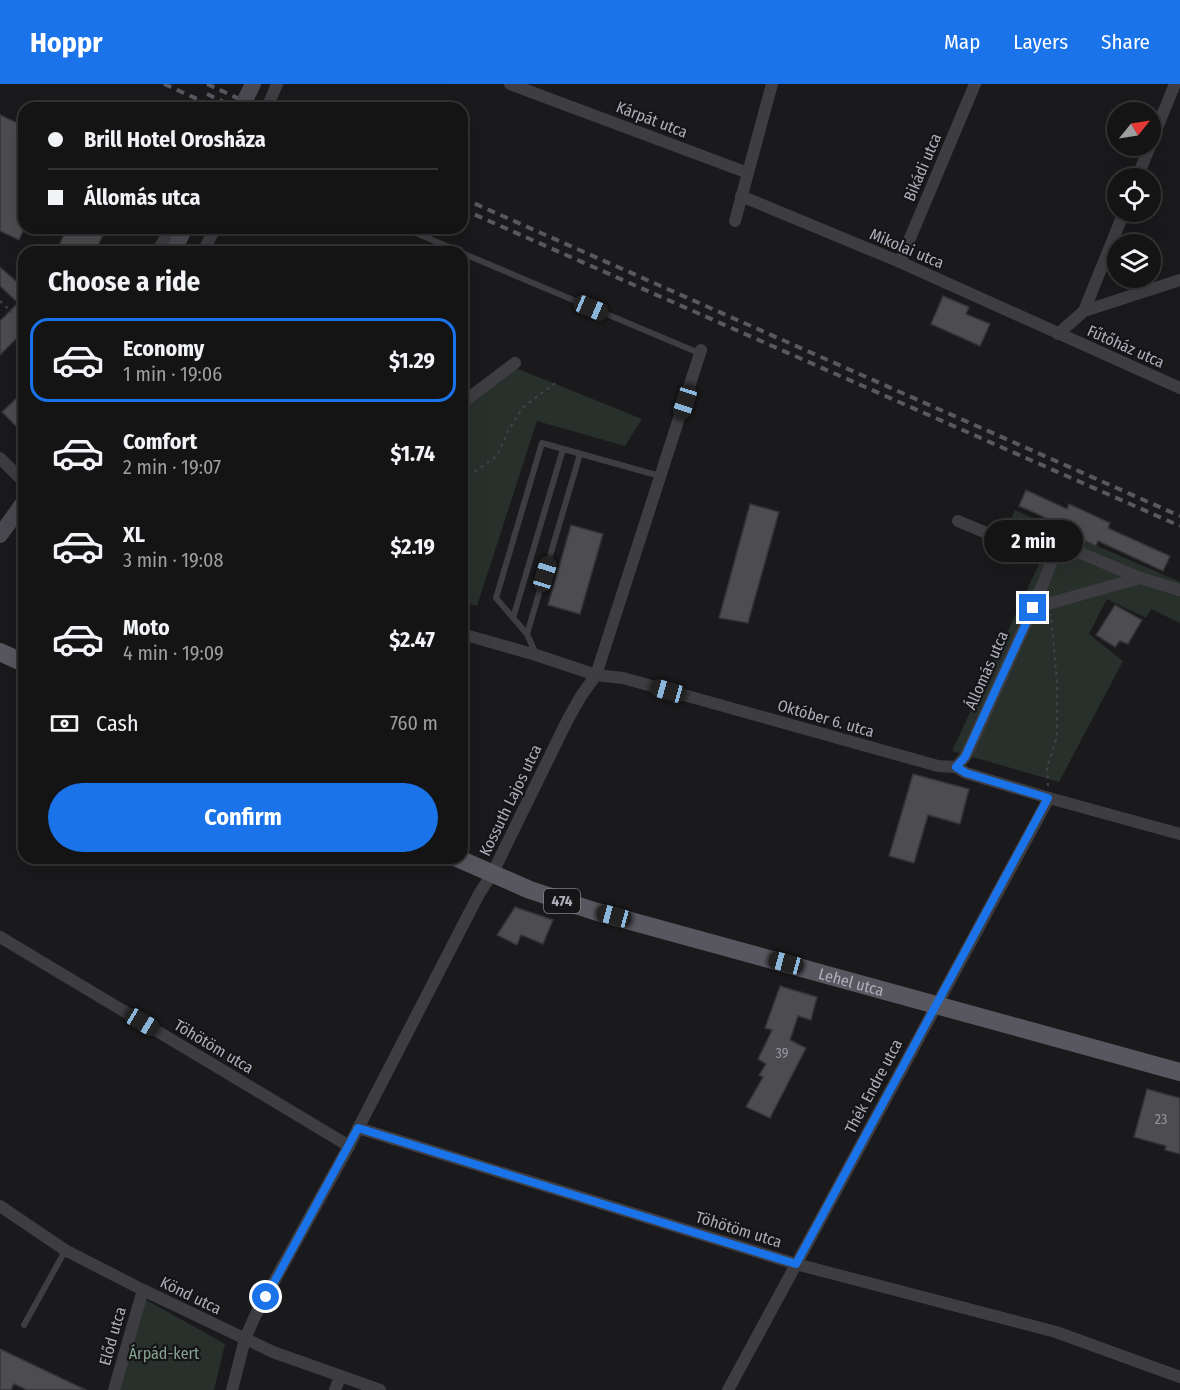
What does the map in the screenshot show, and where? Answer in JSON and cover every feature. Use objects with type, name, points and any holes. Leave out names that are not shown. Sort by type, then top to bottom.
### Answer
[{"type":"main road","points":[[244,102],[253,84]]},
{"type":"main road","points":[[0,535],[18,510]]},
{"type":"main road","points":[[0,652],[18,660]]},
{"type":"main road","name":"Lehel utca","points":[[468,863],[530,890],[594,911],[937,1003],[1180,1072]]},
{"type":"street","points":[[270,102],[277,84]]},
{"type":"street","name":"Kárpát utca","points":[[510,84],[748,173]]},
{"type":"street","points":[[735,221],[772,84]]},
{"type":"street","name":"Bikádi utca","points":[[900,262],[975,84]]},
{"type":"street","points":[[1161,118],[1175,84]]},
{"type":"street","name":"Mikolai utca","points":[[741,196],[900,262],[1058,334]]},
{"type":"street","points":[[1084,311],[1120,222]]},
{"type":"street","points":[[1058,334],[1084,311],[1180,280]]},
{"type":"street","name":"Fűtőház utca","points":[[1058,334],[1180,388]]},
{"type":"street","name":"Kossuth Lajos utca","points":[[232,1390],[245,1339],[255,1316],[349,1146],[479,894],[492,874],[568,719],[596,675],[700,352]]},
{"type":"street","points":[[468,398],[515,363]]},
{"type":"street","points":[[0,458],[18,476]]},
{"type":"street","points":[[958,521],[1054,555],[1061,548],[1071,549],[1140,578],[1180,590]]},
{"type":"street","name":"Állomás utca","points":[[956,767],[965,757],[1033,608],[1054,555]]},
{"type":"street","points":[[1033,608],[1140,578]]},
{"type":"street","name":"Október 6. utca","points":[[468,636],[596,675],[622,678],[938,766],[956,767],[966,773],[1048,798],[1180,834]]},
{"type":"street","name":"Thék Endre utca","points":[[728,1390],[1048,798]]},
{"type":"street","name":"Töhötöm utca","points":[[0,938],[349,1146]]},
{"type":"street","name":"Töhötöm utca","points":[[358,1128],[796,1264],[1056,1332],[1180,1377]]},
{"type":"street","name":"Könd utca","points":[[0,1206],[65,1250],[143,1290],[245,1339],[340,1377],[380,1390]]},
{"type":"street","name":"Előd utca","points":[[114,1390],[143,1290]]},
{"type":"street","points":[[335,1390],[340,1377]]},
{"type":"lane","points":[[418,234],[447,246]]},
{"type":"lane","points":[[468,255],[700,352]]},
{"type":"lane","points":[[536,655],[527,634],[496,598],[542,444],[660,476]]},
{"type":"lane","points":[[513,618],[563,449]]},
{"type":"lane","points":[[527,634],[580,454]]},
{"type":"lane","points":[[24,1325],[65,1250]]},
{"type":"path","points":[[0,301],[18,318]]},
{"type":"path","points":[[468,476],[497,456],[508,431],[524,407],[558,381]]},
{"type":"path","points":[[1048,798],[1047,767],[1057,737],[1057,682],[1051,604]]},
{"type":"green space","points":[[516,368],[642,419],[625,446],[537,421],[477,606],[468,604],[468,404]]},
{"type":"green space","points":[[1015,510],[1180,582],[1180,623],[1151,609],[1146,618],[1107,599],[1089,634],[1123,661],[1059,782],[952,751],[1040,562],[1047,542],[1008,526]]},
{"type":"green space","name":"Árpád-kert","points":[[141,1297],[225,1344],[214,1390],[114,1390]]},
{"type":"building","points":[[0,115],[18,123],[18,234],[22,234],[19,240],[0,231]]},
{"type":"building","points":[[64,234],[103,234],[98,246],[59,246]]},
{"type":"building","points":[[0,267],[18,283],[18,303],[0,286]]},
{"type":"building","points":[[943,296],[969,307],[966,314],[990,324],[980,346],[931,324]]},
{"type":"building","points":[[18,303],[18,337],[0,355],[0,321]]},
{"type":"building","points":[[18,397],[18,428],[2,412]]},
{"type":"building","points":[[1026,490],[1067,509],[1069,504],[1110,523],[1108,528],[1170,556],[1163,571],[1098,541],[1096,546],[1058,528],[1060,524],[1019,506]]},
{"type":"building","points":[[750,504],[779,512],[748,623],[719,618]]},
{"type":"building","points":[[571,525],[603,534],[580,614],[548,605]]},
{"type":"building","points":[[1115,605],[1142,620],[1128,644],[1120,641],[1115,647],[1096,635]]},
{"type":"building","points":[[913,774],[969,789],[960,824],[928,815],[914,863],[889,856]]},
{"type":"building","points":[[515,907],[553,920],[543,944],[521,935],[517,945],[497,935]]},
{"type":"building","points":[[780,986],[817,997],[811,1020],[798,1016],[790,1040],[806,1048],[770,1118],[746,1107],[763,1077],[759,1075],[766,1064],[758,1059],[772,1030],[765,1028]]},
{"type":"building","points":[[1147,1089],[1180,1098],[1180,1154],[1165,1150],[1166,1146],[1134,1137]]},
{"type":"building","points":[[0,1349],[86,1390],[27,1390],[14,1384],[11,1390],[0,1390]]},
{"type":"railway","points":[[164,84],[204,102]]},
{"type":"railway","points":[[207,84],[246,102]]},
{"type":"railway","points":[[207,94],[224,102]]},
{"type":"railway","points":[[468,201],[1180,516]]},
{"type":"railway","points":[[468,212],[1180,526]]},
{"type":"route","points":[[266,1297],[358,1128],[796,1264],[1048,798],[966,773],[956,767],[965,757],[1033,608]]}]
